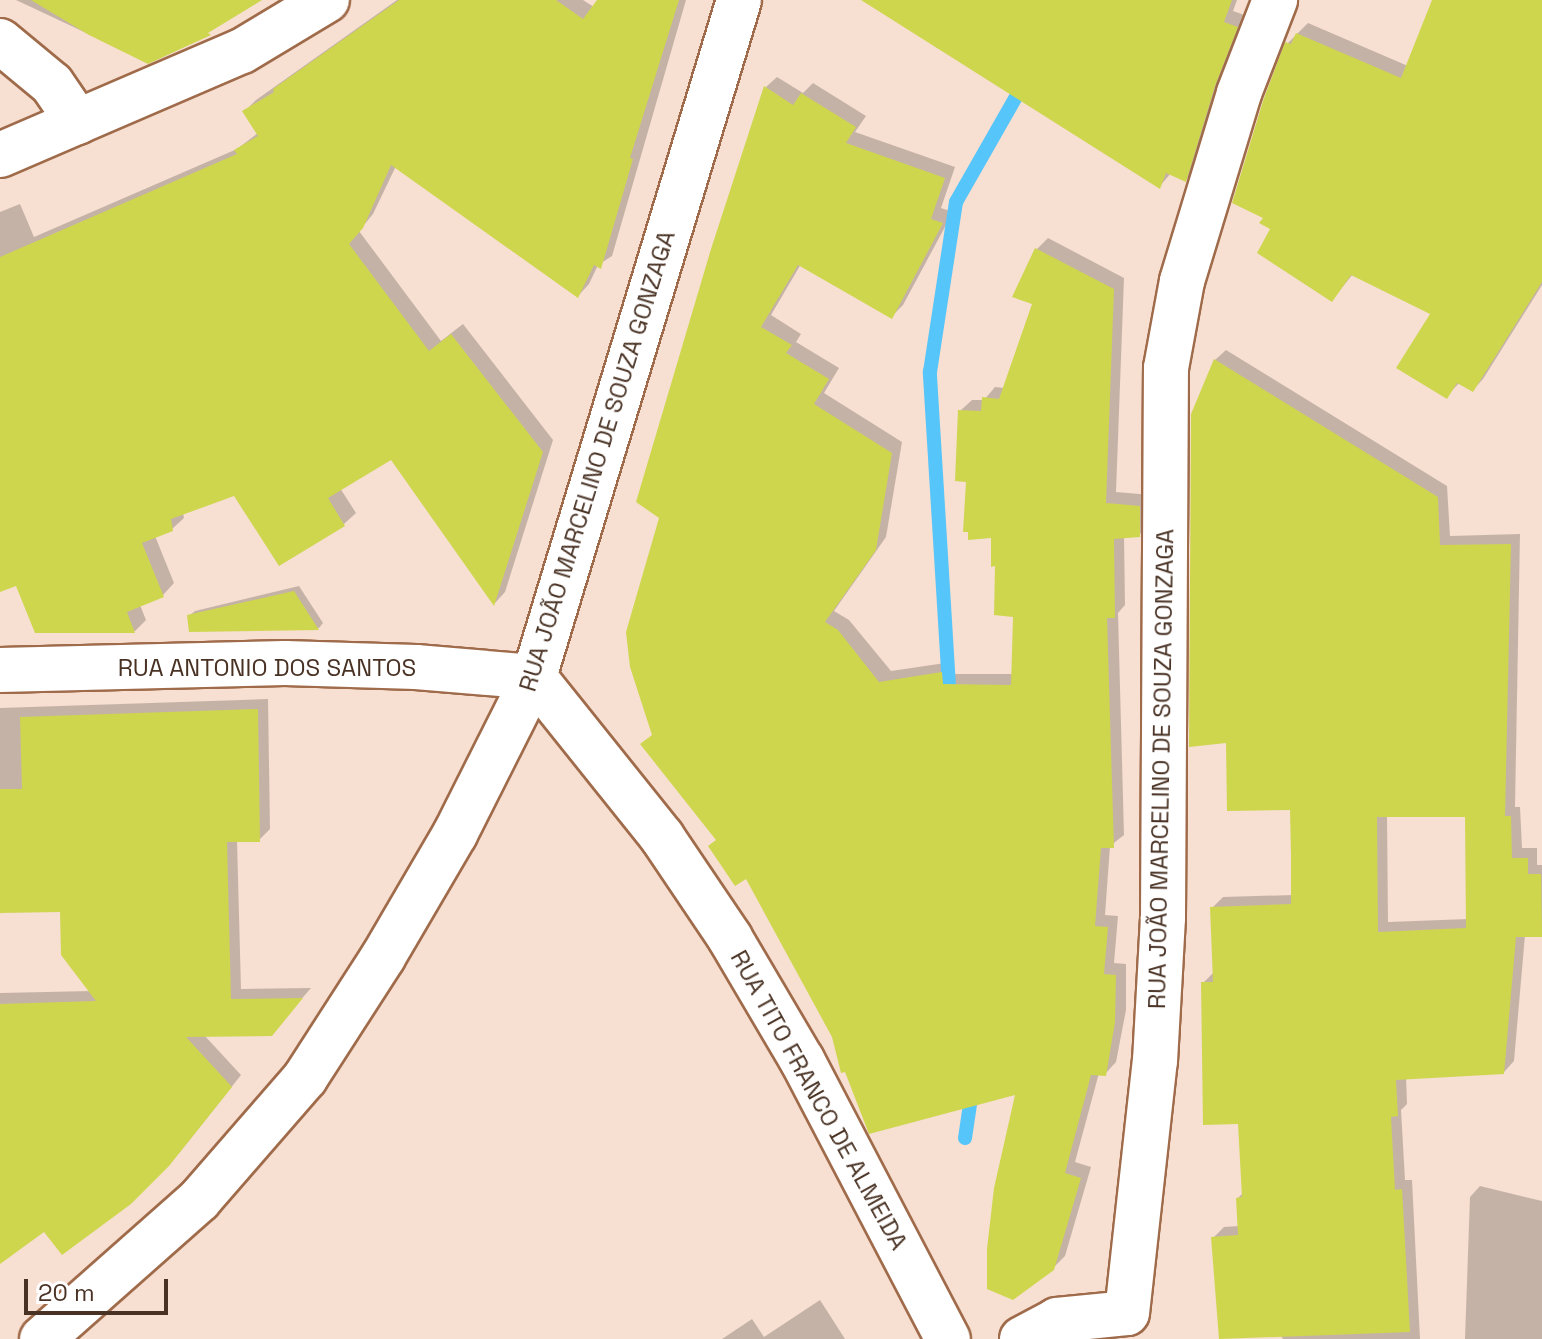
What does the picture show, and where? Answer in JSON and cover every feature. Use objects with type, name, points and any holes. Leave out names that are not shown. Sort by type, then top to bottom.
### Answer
[{"type":"street","points":[[0,155],[242,51],[327,0]]},
{"type":"street","name":"RUA JOÃO MARCELINO DE SOUZA GONZAGA","points":[[42,1339],[199,1200],[305,1078],[383,957],[455,834],[534,677],[739,0]]},
{"type":"street","name":"RUA JOÃO MARCELINO DE SOUZA GONZAGA","points":[[1133,1326],[1155,1061],[1163,918],[1166,368],[1186,267],[1239,93],[1275,0]]},
{"type":"street","points":[[0,41],[52,84],[78,122]]},
{"type":"street","name":"RUA ANTONIO DOS SANTOS","points":[[0,670],[285,663],[416,667],[534,677]]},
{"type":"street","name":"RUA TITO FRANCO DE ALMEIDA","points":[[534,677],[662,837],[730,938],[802,1060],[948,1339]]},
{"type":"street","points":[[1022,1339],[1057,1320],[1133,1326]]},
{"type":"building","points":[[31,0],[262,0],[208,33],[211,35],[148,64],[89,35]]},
{"type":"building","points":[[399,0],[556,0],[583,19],[597,0],[679,0],[630,158],[633,159],[601,269],[594,265],[578,298],[391,165],[363,228],[349,244],[429,351],[451,334],[543,452],[494,606],[391,460],[328,498],[345,526],[279,566],[234,496],[171,519],[173,531],[142,543],[164,597],[127,612],[135,633],[35,633],[16,586],[0,592],[0,257],[237,154],[234,150],[258,136],[242,111],[274,92],[273,89]]},
{"type":"building","points":[[861,0],[1232,0],[1224,22],[1238,27],[1215,86],[1186,182],[1166,173],[1160,189]]},
{"type":"building","points":[[1432,0],[1542,0],[1542,282],[1473,392],[1457,383],[1447,399],[1396,368],[1430,314],[1351,275],[1332,302],[1257,253],[1270,229],[1259,223],[1263,218],[1232,203],[1263,101],[1285,42],[1291,44],[1296,33],[1401,78]]},
{"type":"building","points":[[764,86],[793,105],[801,93],[856,127],[846,143],[945,178],[931,219],[943,223],[892,319],[798,265],[761,327],[792,345],[786,353],[829,379],[814,404],[892,453],[876,550],[825,622],[838,630],[879,682],[942,672],[943,684],[1011,685],[1013,617],[994,615],[995,566],[991,567],[991,538],[968,540],[968,532],[963,532],[966,482],[955,481],[958,410],[981,411],[982,397],[999,399],[1032,304],[1012,297],[1035,248],[1114,289],[1106,503],[1140,506],[1140,537],[1114,539],[1115,618],[1107,618],[1114,848],[1101,848],[1095,926],[1108,927],[1104,974],[1116,975],[1115,1022],[1106,1076],[1091,1075],[1065,1173],[1081,1178],[1054,1270],[1013,1300],[987,1289],[987,1249],[994,1188],[1015,1095],[869,1134],[845,1072],[841,1073],[832,1037],[746,879],[735,886],[708,846],[716,840],[640,744],[652,735],[630,667],[626,632],[659,518],[636,502],[711,249]]},
{"type":"building","points":[[1214,359],[1438,497],[1440,545],[1511,544],[1505,816],[1511,816],[1512,858],[1528,858],[1528,874],[1541,874],[1542,937],[1516,937],[1504,1074],[1396,1080],[1398,1116],[1391,1117],[1395,1190],[1402,1189],[1410,1332],[1219,1339],[1211,1237],[1238,1235],[1236,1198],[1242,1197],[1238,1124],[1203,1125],[1201,982],[1213,982],[1210,907],[1291,904],[1290,810],[1227,811],[1226,743],[1189,747],[1191,414]],"holes":[[[1377,817],[1465,817],[1466,928],[1378,932]]]},
{"type":"building","points":[[294,591],[319,630],[189,632],[187,615]]},
{"type":"building","points":[[258,709],[260,842],[227,842],[231,999],[303,998],[272,1036],[186,1037],[232,1087],[169,1166],[131,1204],[62,1255],[44,1232],[0,1264],[0,1004],[96,1001],[61,955],[60,912],[0,913],[0,789],[22,789],[20,717]]},
{"type":"waterway","points":[[950,703],[930,372],[956,202],[1025,81]]},
{"type":"waterway","points":[[965,1138],[972,1091]]}]
